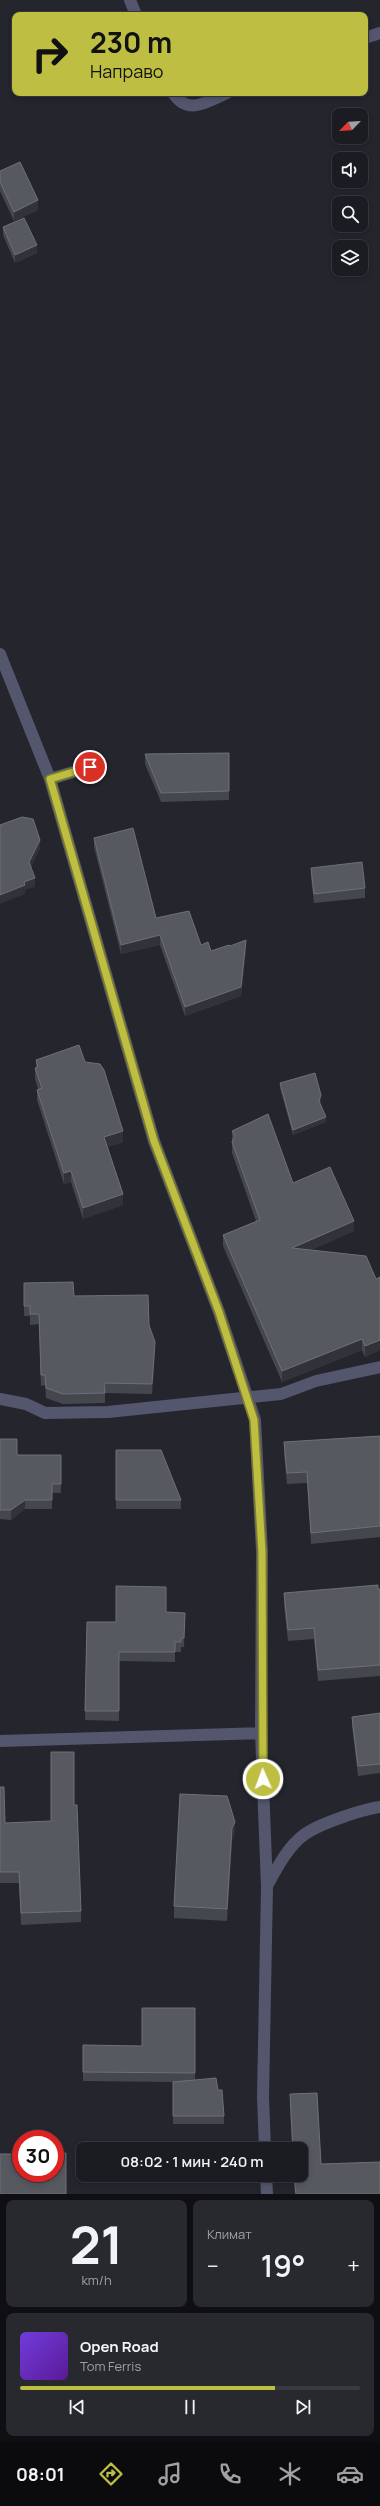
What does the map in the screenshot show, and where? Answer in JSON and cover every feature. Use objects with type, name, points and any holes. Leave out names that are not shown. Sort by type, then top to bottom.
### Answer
[{"type":"street","points":[[130,0],[135,12]]},
{"type":"street","points":[[368,37],[380,33]]},
{"type":"street","points":[[175,96],[180,103],[188,106],[198,105],[220,96]]},
{"type":"street","points":[[0,654],[50,779],[154,1141],[219,1312],[254,1420],[262,1552],[261,1733],[267,1887],[263,2097],[265,2142]]},
{"type":"street","points":[[50,779],[90,767]]},
{"type":"street","points":[[0,1399],[26,1404],[45,1413],[108,1412],[281,1394],[316,1381],[352,1371],[380,1367]]},
{"type":"street","points":[[0,1741],[261,1733]]},
{"type":"street","points":[[267,1887],[284,1856],[305,1834],[360,1810],[380,1807]]},
{"type":"street","points":[[266,2182],[267,2194]]},
{"type":"building","points":[[20,162],[38,200],[14,212],[0,182],[0,171]]},
{"type":"building","points":[[24,218],[37,245],[15,255],[3,227]]},
{"type":"building","points":[[229,753],[229,791],[161,793],[145,754]]},
{"type":"building","points":[[22,817],[33,819],[40,840],[29,862],[35,878],[24,882],[25,885],[0,895],[0,825]]},
{"type":"building","points":[[133,828],[156,918],[189,911],[201,945],[208,942],[211,951],[246,940],[241,987],[185,1007],[160,935],[121,945],[94,838]]},
{"type":"building","points":[[362,862],[365,888],[314,894],[311,868]]},
{"type":"building","points":[[79,1045],[85,1062],[100,1064],[104,1070],[123,1131],[104,1137],[123,1194],[83,1208],[71,1171],[64,1173],[37,1090],[42,1088],[35,1068],[38,1067],[36,1060]]},
{"type":"building","points":[[315,1073],[321,1095],[319,1101],[326,1117],[293,1130],[280,1083]]},
{"type":"building","points":[[268,1114],[293,1183],[330,1167],[354,1221],[292,1248],[366,1256],[376,1279],[380,1277],[380,1340],[365,1346],[362,1339],[282,1371],[223,1235],[260,1220],[232,1142],[235,1136],[232,1131]]},
{"type":"building","points":[[73,1282],[74,1296],[148,1295],[149,1325],[155,1342],[152,1384],[104,1383],[105,1393],[63,1394],[46,1388],[45,1375],[41,1375],[39,1314],[30,1314],[30,1306],[24,1306],[24,1283]]},
{"type":"building","points":[[380,1436],[380,1526],[311,1533],[307,1472],[287,1473],[284,1442]]},
{"type":"building","points":[[0,1439],[17,1439],[17,1455],[61,1455],[61,1484],[52,1484],[52,1500],[25,1500],[11,1510],[0,1510]]},
{"type":"building","points":[[116,1450],[161,1450],[181,1500],[116,1500]]},
{"type":"building","points":[[378,1585],[378,1589],[380,1589],[380,1665],[318,1670],[314,1628],[288,1630],[284,1593]]},
{"type":"building","points":[[116,1586],[166,1587],[166,1612],[185,1613],[184,1638],[181,1638],[181,1642],[175,1642],[175,1652],[119,1652],[119,1711],[85,1711],[87,1622],[116,1622]]},
{"type":"building","points":[[380,1713],[380,1764],[358,1766],[352,1717]]},
{"type":"building","points":[[51,1752],[74,1752],[74,1805],[77,1805],[81,1911],[21,1913],[19,1872],[0,1872],[0,1787],[4,1787],[5,1823],[51,1821]]},
{"type":"building","points":[[180,1794],[227,1796],[235,1822],[232,1828],[227,1909],[174,1906]]},
{"type":"building","points":[[142,2008],[195,2008],[195,2073],[83,2072],[83,2045],[142,2046]]},
{"type":"building","points":[[216,2078],[218,2090],[222,2090],[224,2116],[173,2116],[173,2082]]},
{"type":"building","points":[[317,2093],[321,2164],[380,2162],[380,2194],[296,2194],[295,2182],[308,2182],[308,2142],[293,2142],[290,2094]]},
{"type":"building","points":[[64,2153],[66,2153],[66,2194],[0,2194],[0,2154],[12,2154],[12,2182],[64,2182]]},
{"type":"route","points":[[90,767],[50,779],[154,1141],[219,1312],[254,1420],[262,1552],[261,1733],[263,1779]]}]
